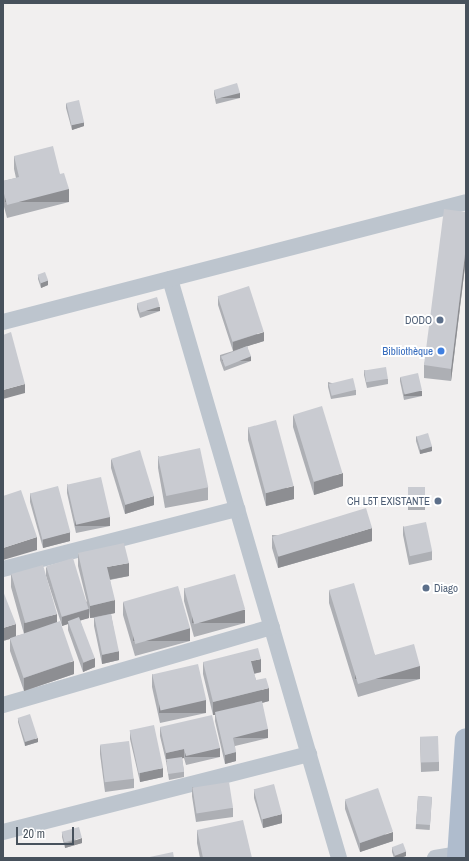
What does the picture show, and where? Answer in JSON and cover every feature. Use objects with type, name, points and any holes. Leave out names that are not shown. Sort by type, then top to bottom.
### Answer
[{"type":"main road","points":[[458,856],[465,784],[466,739]]},
{"type":"street","points":[[3,322],[466,202]]},
{"type":"street","points":[[170,279],[339,858]]},
{"type":"street","points":[[3,569],[237,509]]},
{"type":"street","points":[[3,705],[272,627]]},
{"type":"street","points":[[3,832],[309,754]]},
{"type":"street","points":[[435,858],[458,856]]},
{"type":"building","points":[[237,83],[240,93],[216,99],[214,90]]},
{"type":"building","points":[[79,100],[84,122],[72,125],[66,103]]},
{"type":"building","points":[[53,146],[60,174],[64,173],[69,189],[7,205],[3,190],[3,181],[19,177],[14,156]]},
{"type":"building","points":[[444,209],[466,212],[466,246],[451,369],[424,365]]},
{"type":"building","points":[[45,272],[48,280],[41,283],[38,275]]},
{"type":"building","points":[[249,286],[264,332],[232,342],[218,296]]},
{"type":"building","points":[[157,297],[160,307],[140,313],[137,303]]},
{"type":"building","points":[[11,332],[25,384],[3,390],[3,335]]},
{"type":"building","points":[[247,346],[251,356],[225,367],[221,356]]},
{"type":"building","points":[[386,367],[388,379],[366,382],[364,370]]},
{"type":"building","points":[[418,373],[422,391],[405,395],[400,377]]},
{"type":"building","points":[[353,378],[356,390],[332,396],[329,384]]},
{"type":"building","points":[[322,406],[342,473],[314,482],[293,415]]},
{"type":"building","points":[[276,420],[294,486],[266,493],[248,428]]},
{"type":"building","points":[[428,433],[432,446],[421,450],[417,437]]},
{"type":"building","points":[[200,448],[208,487],[166,496],[158,457]]},
{"type":"building","points":[[140,450],[154,496],[125,505],[111,459]]},
{"type":"building","points":[[101,477],[110,517],[76,525],[67,485]]},
{"type":"building","points":[[58,486],[70,532],[42,540],[30,494]]},
{"type":"building","points":[[408,487],[425,487],[425,505],[408,505]]},
{"type":"building","points":[[21,490],[37,537],[3,548],[3,496]]},
{"type":"building","points":[[366,508],[372,528],[278,557],[272,537]]},
{"type":"building","points":[[426,522],[432,551],[410,556],[404,527]]},
{"type":"building","points":[[124,543],[129,563],[107,567],[115,600],[90,606],[78,553]]},
{"type":"building","points":[[73,558],[88,609],[62,617],[46,566]]},
{"type":"building","points":[[43,565],[57,614],[25,623],[11,574]]},
{"type":"building","points":[[235,574],[245,610],[194,624],[184,589]]},
{"type":"building","points":[[354,583],[375,655],[414,644],[420,666],[358,684],[329,590]]},
{"type":"building","points":[[178,586],[190,628],[135,644],[123,602]]},
{"type":"building","points":[[3,591],[16,624],[3,628]]},
{"type":"building","points":[[111,614],[119,651],[102,655],[94,618]]},
{"type":"building","points":[[79,617],[95,658],[84,662],[68,621]]},
{"type":"building","points":[[60,621],[74,661],[24,678],[10,638]]},
{"type":"building","points":[[258,648],[261,659],[251,661],[256,680],[266,678],[269,688],[213,702],[203,662]]},
{"type":"building","points":[[198,664],[206,700],[161,711],[152,675]]},
{"type":"building","points":[[262,701],[268,729],[233,738],[236,752],[225,755],[215,712]]},
{"type":"building","points":[[30,714],[38,738],[25,742],[18,718]]},
{"type":"building","points":[[212,715],[220,748],[186,756],[184,749],[166,753],[160,727]]},
{"type":"building","points":[[154,725],[163,768],[139,773],[130,730]]},
{"type":"building","points":[[438,736],[439,762],[421,763],[420,737]]},
{"type":"building","points":[[129,741],[134,779],[105,782],[100,745]]},
{"type":"building","points":[[182,757],[184,772],[168,774],[166,759]]},
{"type":"building","points":[[229,782],[233,808],[197,813],[192,788]]},
{"type":"building","points":[[274,784],[282,814],[262,819],[254,789]]},
{"type":"building","points":[[378,788],[393,831],[360,843],[345,799]]},
{"type":"building","points":[[418,796],[432,797],[430,825],[416,824]]},
{"type":"building","points":[[243,820],[252,858],[203,858],[197,830]]},
{"type":"building","points":[[79,827],[82,838],[64,842],[62,832]]},
{"type":"building","points":[[403,843],[406,851],[395,856],[392,847]]},
{"type":"building","points":[[173,852],[174,858],[145,858]]},
{"type":"place","name":"DODO","points":[[440,320]]},
{"type":"place","name":"Bibliothèque","points":[[441,351]]},
{"type":"place","name":"CH L5T EXISTANTE","points":[[438,501]]},
{"type":"place","name":"Diago","points":[[426,588]]}]
